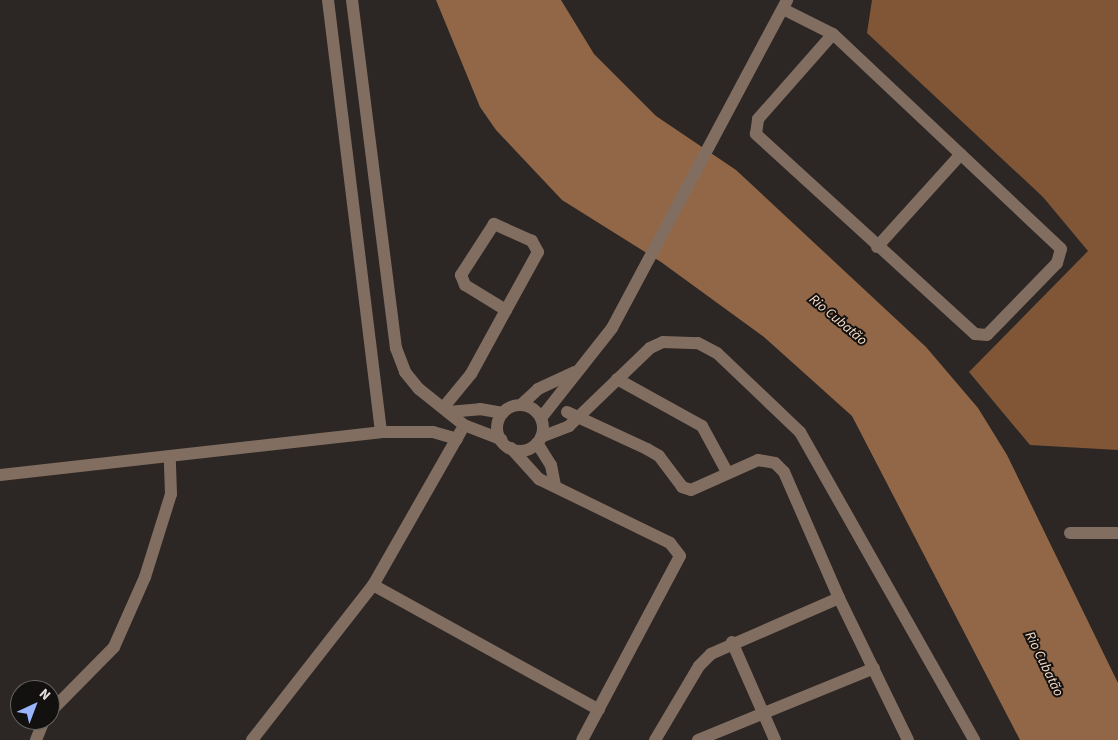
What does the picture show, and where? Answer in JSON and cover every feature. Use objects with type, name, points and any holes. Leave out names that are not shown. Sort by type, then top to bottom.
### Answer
[{"type":"street","points":[[328,0],[381,432]]},
{"type":"street","points":[[352,0],[396,348],[405,372],[445,410],[464,425],[501,439],[511,448],[531,473],[670,544],[680,556],[582,740]]},
{"type":"street","points":[[556,486],[551,465],[539,440],[542,420],[574,372],[612,328],[724,123],[785,4],[833,34],[1057,243],[1061,256],[1058,263],[994,331],[981,336],[877,247],[756,134],[758,119],[833,34]]},
{"type":"street","points":[[877,247],[961,154]]},
{"type":"street","points":[[445,410],[471,374],[538,252],[532,241],[494,224],[461,275],[465,285],[506,310]]},
{"type":"street","points":[[511,448],[530,449],[539,440],[576,414],[663,342],[698,343],[717,353],[788,418],[813,452],[974,740]]},
{"type":"street","points":[[445,410],[480,409],[502,413],[521,405],[538,389],[574,372]]},
{"type":"street","points":[[617,379],[702,426],[728,472]]},
{"type":"street","points":[[521,405],[542,420],[576,414],[659,456],[682,487],[700,488],[728,472],[766,459],[784,472],[840,598],[874,668],[904,739]]},
{"type":"street","points":[[501,439],[498,426],[502,413]]},
{"type":"street","points":[[252,740],[373,586],[464,425]]},
{"type":"street","points":[[0,475],[170,458],[381,432],[433,432],[457,439]]},
{"type":"street","points":[[60,702],[114,647],[145,577],[171,494],[170,458]]},
{"type":"street","points":[[1070,533],[1118,533]]},
{"type":"street","points":[[373,586],[599,710]]},
{"type":"street","points":[[655,740],[699,666],[732,642],[840,598]]},
{"type":"street","points":[[732,642],[775,740]]},
{"type":"street","points":[[698,740],[764,715],[874,668]]},
{"type":"shaded area","points":[[872,0],[1118,0],[1118,450],[1030,445],[969,372],[1088,251],[1043,197],[867,33]]},
{"type":"water","name":"Rio Cubatão","points":[[436,0],[561,0],[594,54],[656,116],[736,170],[926,347],[978,408],[1007,455],[1118,683],[1118,740],[1020,740],[852,416],[764,337],[661,262],[562,200],[496,130],[480,107]]}]
